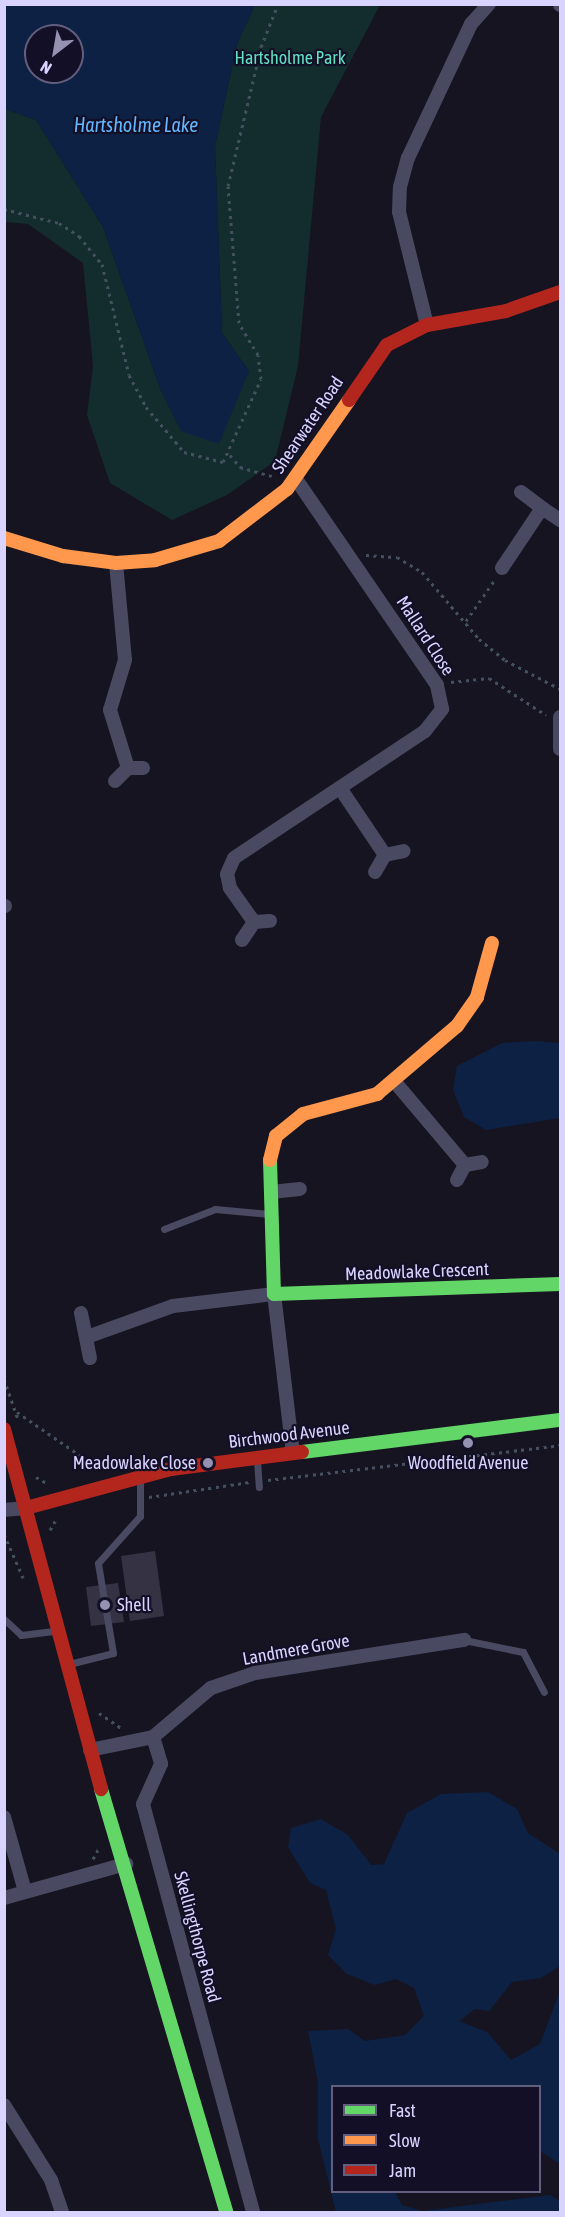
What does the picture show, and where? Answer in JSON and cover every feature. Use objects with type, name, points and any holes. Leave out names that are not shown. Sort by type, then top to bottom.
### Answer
[{"type":"street","points":[[427,326],[399,212],[399,188],[471,24],[489,4]]},
{"type":"street","name":"Shearwater Road","points":[[4,538],[63,556],[116,563],[155,560],[219,541],[291,484],[372,361],[387,345],[427,326],[506,311],[561,291]]},
{"type":"street","name":"Mallard Close","points":[[254,922],[230,888],[227,874],[234,858],[340,788],[438,719],[442,709],[437,685],[352,557],[291,484]]},
{"type":"street","points":[[521,492],[561,520]]},
{"type":"street","points":[[502,568],[542,508]]},
{"type":"street","points":[[116,563],[125,660],[110,710],[128,768]]},
{"type":"street","points":[[557,716],[561,748]]},
{"type":"street","points":[[115,781],[128,768],[143,768]]},
{"type":"street","points":[[340,788],[385,855]]},
{"type":"street","points":[[375,872],[385,855],[404,851]]},
{"type":"street","points":[[242,940],[254,922],[270,921]]},
{"type":"street","points":[[293,1453],[274,1294],[271,1151],[286,1124],[316,1109],[360,1101],[394,1081],[464,1016],[477,997],[492,943]]},
{"type":"street","points":[[394,1081],[465,1165]]},
{"type":"street","points":[[465,1165],[482,1162]]},
{"type":"street","points":[[457,1180],[465,1165]]},
{"type":"street","points":[[271,1192],[300,1189]]},
{"type":"street","name":"Meadowlake Crescent","points":[[87,1337],[173,1306],[274,1294],[561,1284]]},
{"type":"street","points":[[81,1313],[90,1358]]},
{"type":"street","name":"Birchwood Avenue","points":[[26,1508],[139,1476],[257,1456],[561,1420]]},
{"type":"street","points":[[4,1429],[61,1629],[90,1750],[126,1864],[226,2212]]},
{"type":"street","points":[[4,1510],[26,1508]]},
{"type":"street","name":"Landmere Grove","points":[[153,1737],[211,1688],[255,1673],[464,1640]]},
{"type":"street","points":[[90,1750],[153,1737]]},
{"type":"street","name":"Skellingthorpe Road","points":[[153,1737],[161,1764],[142,1804],[253,2212]]},
{"type":"street","points":[[4,1817],[25,1891]]},
{"type":"street","points":[[4,1898],[126,1864]]},
{"type":"street","points":[[4,2105],[51,2180],[62,2212]]},
{"type":"lane","points":[[164,1229],[215,1209],[272,1214]]},
{"type":"lane","points":[[257,1456],[259,1487]]},
{"type":"lane","points":[[69,1664],[112,1653],[98,1563],[140,1516],[144,1498],[139,1476]]},
{"type":"lane","points":[[4,1619],[31,1638],[61,1629]]},
{"type":"lane","points":[[464,1640],[523,1652],[544,1692]]},
{"type":"path","points":[[4,209],[59,223],[79,236],[102,264],[129,375],[146,406],[184,452],[223,462],[230,456],[261,379],[258,355],[239,323],[228,186],[261,47],[278,4]]},
{"type":"path","points":[[230,456],[240,467],[276,477],[291,484]]},
{"type":"path","points":[[352,557],[397,557],[422,572],[505,660],[561,689]]},
{"type":"path","points":[[466,621],[502,568]]},
{"type":"path","points":[[437,685],[467,676],[489,678],[557,716]]},
{"type":"path","points":[[16,1411],[84,1463],[110,1473]]},
{"type":"path","points":[[267,1480],[561,1445]]},
{"type":"path","points":[[34,1473],[56,1487]]},
{"type":"path","points":[[154,1496],[248,1482]]},
{"type":"path","points":[[51,1536],[54,1520],[63,1512]]},
{"type":"path","points":[[4,1534],[21,1572]]},
{"type":"green space","name":"Hartsholme Park","points":[[255,5],[380,5],[321,117],[298,366],[275,461],[227,495],[172,520],[110,483],[87,415],[93,366],[83,263],[28,224],[5,222],[5,109],[36,120],[103,227],[160,388],[181,430],[249,371],[222,333],[215,146],[237,44]]},
{"type":"water","name":"Hartsholme Lake","points":[[5,4],[255,5],[237,44],[215,146],[222,333],[249,371],[219,444],[181,431],[160,388],[103,227],[36,120],[5,109]]},
{"type":"water","points":[[536,1041],[560,1043],[560,1118],[486,1130],[464,1117],[453,1090],[457,1066],[502,1043]]},
{"type":"water","points":[[488,1792],[517,1809],[528,1833],[560,1854],[560,1966],[541,1978],[512,1982],[489,2011],[475,2009],[459,2021],[487,2032],[511,2060],[540,2044],[560,1991],[560,2164],[541,2152],[541,2085],[331,2085],[331,2192],[318,2139],[318,2082],[308,2031],[348,2029],[365,2041],[405,2035],[424,2016],[414,1988],[396,1979],[375,1985],[347,1974],[328,1955],[336,1929],[326,1890],[310,1883],[288,1847],[291,1828],[321,1819],[348,1835],[371,1865],[384,1864],[407,1813],[441,1794]]},
{"type":"water","points":[[331,2193],[396,2193],[402,2205],[422,2211],[550,2195],[560,2201],[560,2212],[336,2212]]},
{"type":"building","points":[[155,1551],[164,1616],[130,1621],[121,1556]]},
{"type":"building","name":"Shell","points":[[118,1583],[124,1622],[91,1626],[86,1587]]},
{"type":"traffic: fast","points":[[270,1160],[274,1294],[560,1284]]},
{"type":"traffic: fast","points":[[302,1452],[560,1420]]},
{"type":"traffic: fast","points":[[101,1789],[226,2212]]},
{"type":"traffic: slow","points":[[4,538],[63,556],[116,563],[155,560],[219,541],[287,489],[349,400]]},
{"type":"traffic: slow","points":[[270,1160],[276,1136],[303,1114],[377,1094],[457,1026],[477,997],[492,943]]},
{"type":"traffic: jam","points":[[349,400],[387,345],[427,325],[506,311],[560,292]]},
{"type":"traffic: jam","points":[[4,1429],[101,1789]]},
{"type":"traffic: jam","points":[[26,1508],[171,1469],[302,1452]]},
{"type":"place","name":"Woodfield Avenue","points":[[468,1443]]},
{"type":"place","name":"Meadowlake Close","points":[[208,1463]]},
{"type":"place","name":"Shell","points":[[105,1605]]}]
